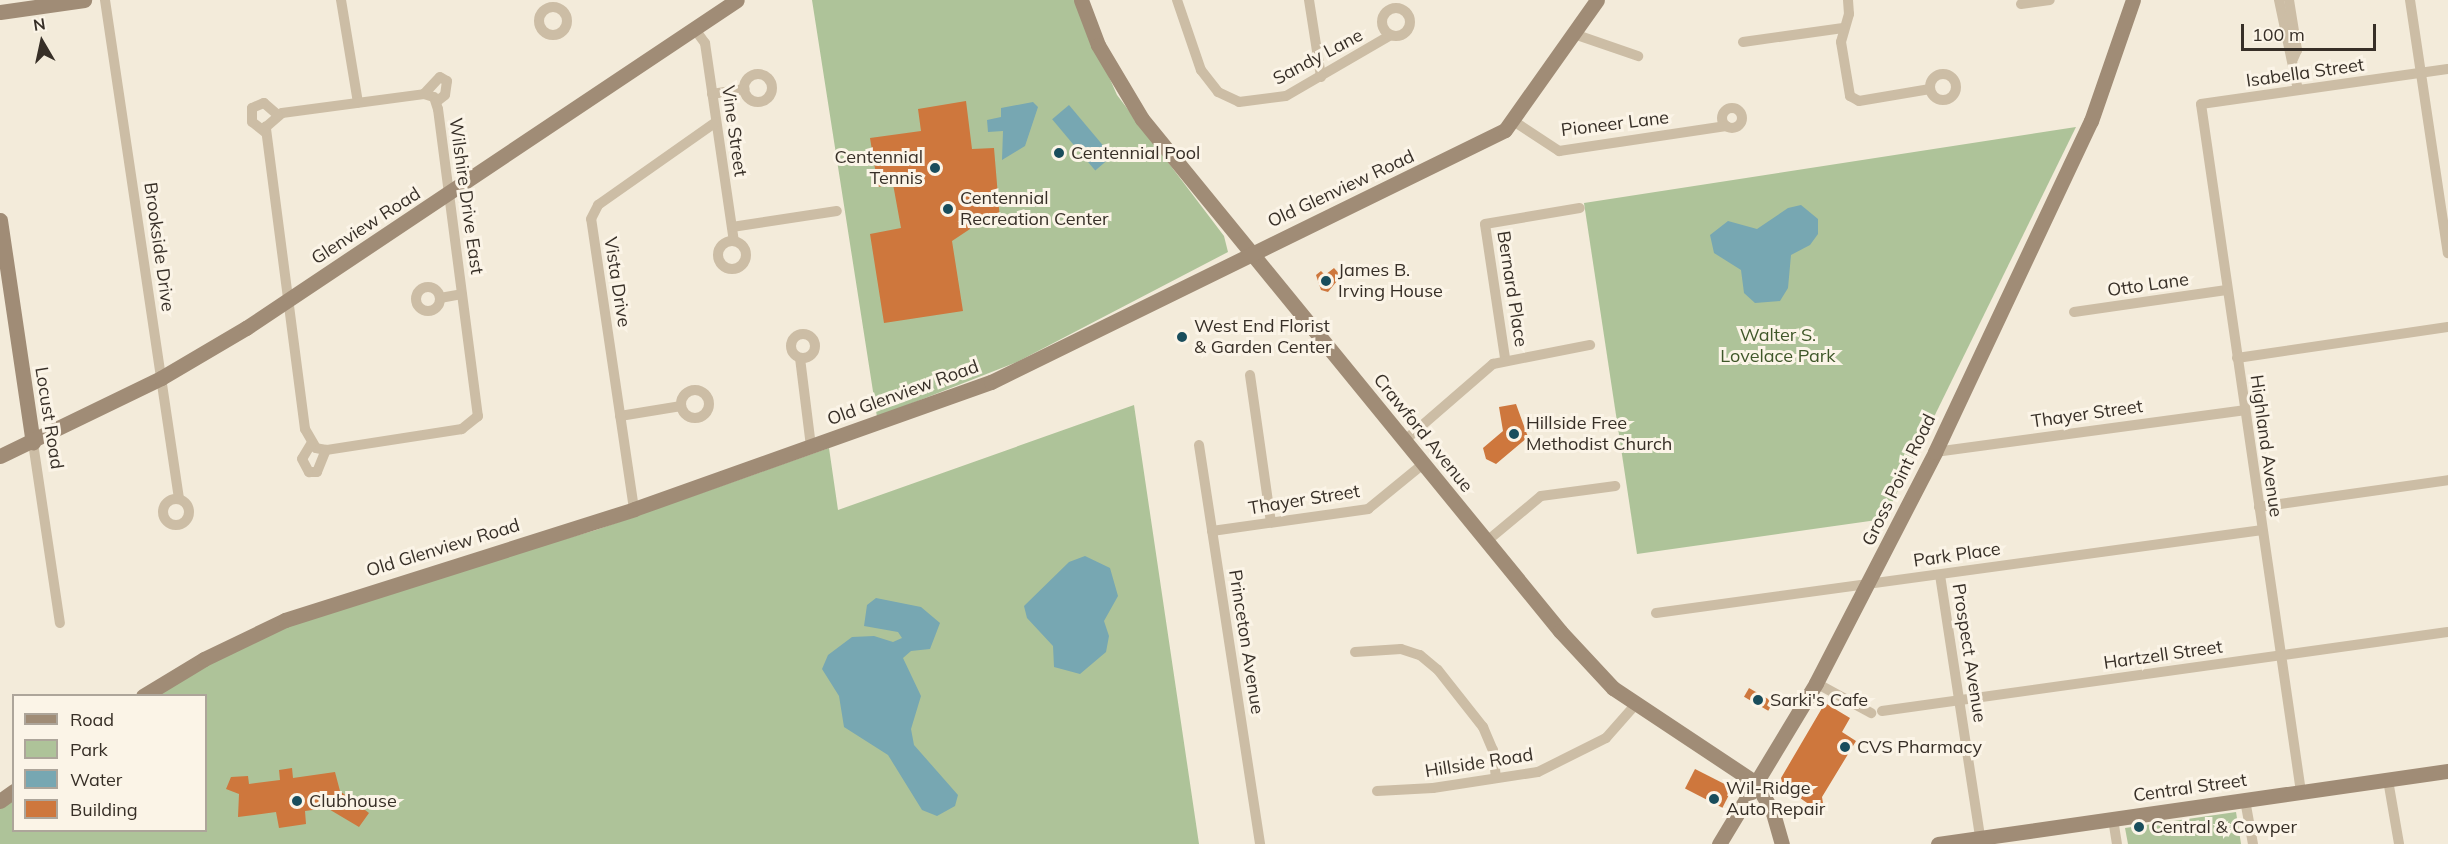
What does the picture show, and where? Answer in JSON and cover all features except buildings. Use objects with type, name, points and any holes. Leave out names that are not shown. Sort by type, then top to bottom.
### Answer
[{"type":"main road","points":[[0,12],[84,0]]},
{"type":"main road","name":"Glenview Road","points":[[0,456],[33,443],[161,378],[289,300],[737,0]]},
{"type":"main road","name":"Crawford Avenue","points":[[1082,0],[1098,45],[1124,95],[1250,254],[1423,464],[1613,688],[1756,783],[1773,813],[1782,844]]},
{"type":"main road","name":"Old Glenview Road","points":[[146,694],[204,659],[285,620],[634,509],[991,382],[1250,254],[1483,143],[1515,122],[1597,0]]},
{"type":"main road","name":"Gross Point Road","points":[[1719,844],[1816,683],[1870,584],[1935,452],[2091,121],[2133,0]]},
{"type":"main road","name":"Locust Road","points":[[0,220],[33,443]]},
{"type":"main road","name":"Central Street","points":[[1938,844],[1981,841],[2113,819],[2448,771]]},
{"type":"street","name":"Brookside Drive","points":[[105,0],[179,499]]},
{"type":"street","points":[[341,0],[358,103]]},
{"type":"street","name":"Sandy Lane","points":[[1177,0],[1202,70],[1229,98],[1265,102],[1321,77],[1391,35]]},
{"type":"street","points":[[1309,0],[1321,77]]},
{"type":"street","points":[[1848,0],[1850,14],[1843,28],[1841,48],[1854,99],[1930,89]]},
{"type":"street","points":[[2021,4],[2050,0]]},
{"type":"street","points":[[2279,0],[2287,52],[2293,59],[2298,90]]},
{"type":"street","points":[[2289,0],[2297,50],[2293,59]]},
{"type":"street","points":[[2410,0],[2448,253]]},
{"type":"street","name":"Vine Street","points":[[694,28],[705,43],[734,242]]},
{"type":"street","points":[[1743,42],[1843,28]]},
{"type":"street","points":[[1574,34],[1638,56]]},
{"type":"street","name":"Isabella Street","points":[[2201,104],[2448,69]]},
{"type":"street","name":"Wilshire Drive East","points":[[278,115],[424,94],[440,77],[447,81],[445,95],[436,102]]},
{"type":"street","points":[[712,94],[745,89]]},
{"type":"street","name":"Wilshire Drive East","points":[[326,450],[462,429],[478,416],[436,102],[424,94]]},
{"type":"street","points":[[265,132],[278,115],[264,103],[252,108],[252,122],[265,132],[311,444],[302,459],[309,472],[317,472],[326,450],[311,444]]},
{"type":"street","name":"Highland Avenue","points":[[2201,104],[2217,230],[2301,792]]},
{"type":"street","name":"Vista Drive","points":[[634,509],[591,226],[594,211],[716,122]]},
{"type":"street","name":"Pioneer Lane","points":[[1515,122],[1559,151],[1726,126]]},
{"type":"street","name":"Bernard Place","points":[[1506,358],[1485,224],[1581,208]]},
{"type":"street","points":[[732,227],[837,211]]},
{"type":"street","name":"Otto Lane","points":[[2074,312],[2226,290]]},
{"type":"street","name":"Wilshire Drive East","points":[[440,298],[462,294]]},
{"type":"street","points":[[2237,358],[2448,327]]},
{"type":"street","points":[[1404,441],[1506,358],[1590,345]]},
{"type":"street","points":[[801,358],[811,446]]},
{"type":"street","points":[[1250,375],[1271,523]]},
{"type":"street","points":[[620,416],[681,406]]},
{"type":"street","name":"Thayer Street","points":[[1935,452],[2244,410]]},
{"type":"street","name":"Locust Road","points":[[33,443],[60,622]]},
{"type":"street","name":"Princeton Avenue","points":[[1199,445],[1260,844]]},
{"type":"street","name":"Thayer Street","points":[[1212,531],[1368,509],[1423,464]]},
{"type":"street","points":[[2259,507],[2448,480]]},
{"type":"street","points":[[1487,541],[1541,496],[1615,486]]},
{"type":"street","name":"Park Place","points":[[1656,613],[2262,530]]},
{"type":"street","name":"Prospect Avenue","points":[[1940,575],[1981,841]]},
{"type":"street","name":"Hartzell Street","points":[[1816,683],[1876,712],[2448,632]]},
{"type":"street","points":[[1355,652],[1401,649],[1420,655],[1438,670],[1483,726],[1493,750],[1496,777]]},
{"type":"street","name":"Hillside Road","points":[[1377,791],[1538,772],[1571,759],[1606,738],[1636,704]]},
{"type":"street","points":[[2388,780],[2400,844]]},
{"type":"street","points":[[2245,800],[2253,844]]},
{"type":"street","points":[[2113,819],[2117,844]]},
{"type":"green space","points":[[812,0],[1075,0],[1117,95],[1224,236],[1228,252],[1017,362],[877,417]]},
{"type":"green space","name":"Walter S. Lovelace Park","points":[[2076,127],[1884,519],[1637,554],[1584,203]]},
{"type":"green space","points":[[1134,405],[1199,844],[0,844],[0,808],[12,799],[12,832],[207,832],[207,694],[155,694],[249,642],[352,601],[596,530],[829,448],[838,510]]},
{"type":"green space","points":[[2236,812],[2241,844],[2128,844],[2125,828]]},
{"type":"water","points":[[1033,102],[1038,107],[1025,146],[1002,160],[1003,131],[988,132],[987,120],[1001,117],[1001,108]]},
{"type":"water","points":[[1069,105],[1112,156],[1095,170],[1052,119]]},
{"type":"water","points":[[1801,205],[1818,219],[1818,234],[1810,245],[1791,255],[1788,288],[1780,301],[1755,303],[1744,293],[1741,270],[1714,253],[1710,235],[1728,221],[1757,229],[1788,208]]},
{"type":"water","points":[[1085,556],[1110,568],[1118,596],[1104,621],[1109,636],[1106,652],[1080,674],[1054,667],[1053,646],[1027,618],[1024,606],[1069,562]]},
{"type":"water","points":[[876,598],[921,607],[940,623],[930,649],[911,651],[903,658],[921,696],[911,729],[914,745],[958,795],[955,806],[937,816],[922,810],[888,755],[844,727],[839,696],[822,669],[828,655],[852,637],[874,636],[893,642],[902,638],[898,632],[864,626],[867,605]]},
{"type":"place","name":"Centennial Pool","points":[[1059,153]]},
{"type":"place","name":"Centennial Tennis","points":[[935,168]]},
{"type":"place","name":"Centennial Recreation Center","points":[[948,209]]},
{"type":"place","name":"James B. Irving House","points":[[1326,281]]},
{"type":"place","name":"West End Florist & Garden Center","points":[[1182,337]]},
{"type":"place","name":"Hillside Free Methodist Church","points":[[1514,434]]},
{"type":"place","name":"Sarki's Cafe","points":[[1758,700]]},
{"type":"place","name":"CVS Pharmacy","points":[[1845,747]]},
{"type":"place","name":"Wil-Ridge Auto Repair","points":[[1714,799]]},
{"type":"place","name":"Clubhouse","points":[[297,801]]},
{"type":"place","name":"Central & Cowper","points":[[2139,827]]}]
